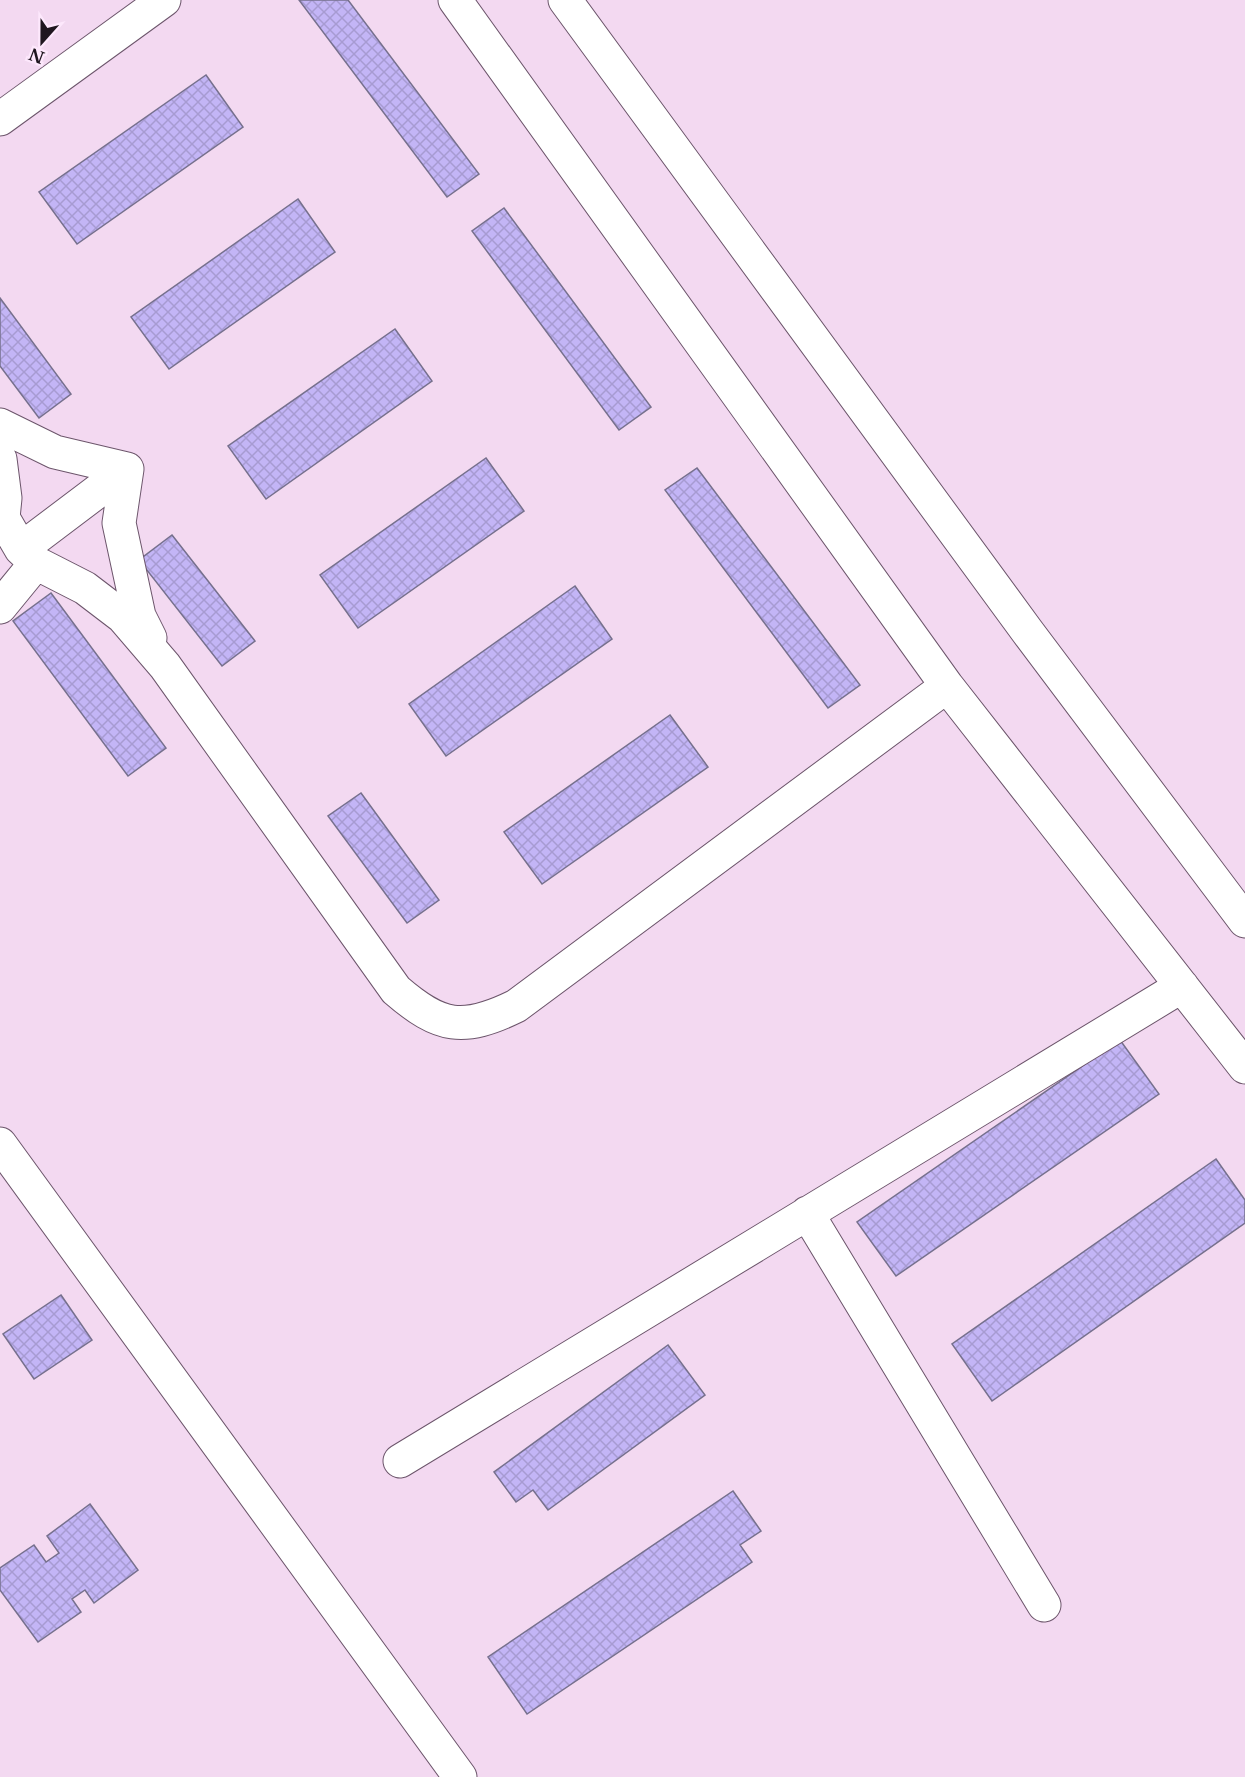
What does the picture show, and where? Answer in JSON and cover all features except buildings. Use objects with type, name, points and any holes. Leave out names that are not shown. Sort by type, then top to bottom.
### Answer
[{"type":"lane","points":[[0,119],[164,0]]},
{"type":"lane","points":[[456,0],[947,687],[1245,1068]]},
{"type":"lane","points":[[565,0],[1027,631],[1245,921]]},
{"type":"lane","points":[[0,425],[56,452],[127,469]]},
{"type":"lane","points":[[0,459],[5,498],[2,520],[29,556],[85,588],[123,617],[165,666],[396,990],[424,1013],[456,1024],[487,1021],[516,1006],[947,687]]},
{"type":"lane","points":[[127,469],[119,523],[127,569],[139,616],[165,666]]},
{"type":"lane","points":[[0,608],[29,556],[127,469]]},
{"type":"lane","points":[[400,1461],[1182,986]]},
{"type":"lane","points":[[0,1144],[460,1777]]},
{"type":"lane","points":[[807,1213],[1044,1605]]}]
